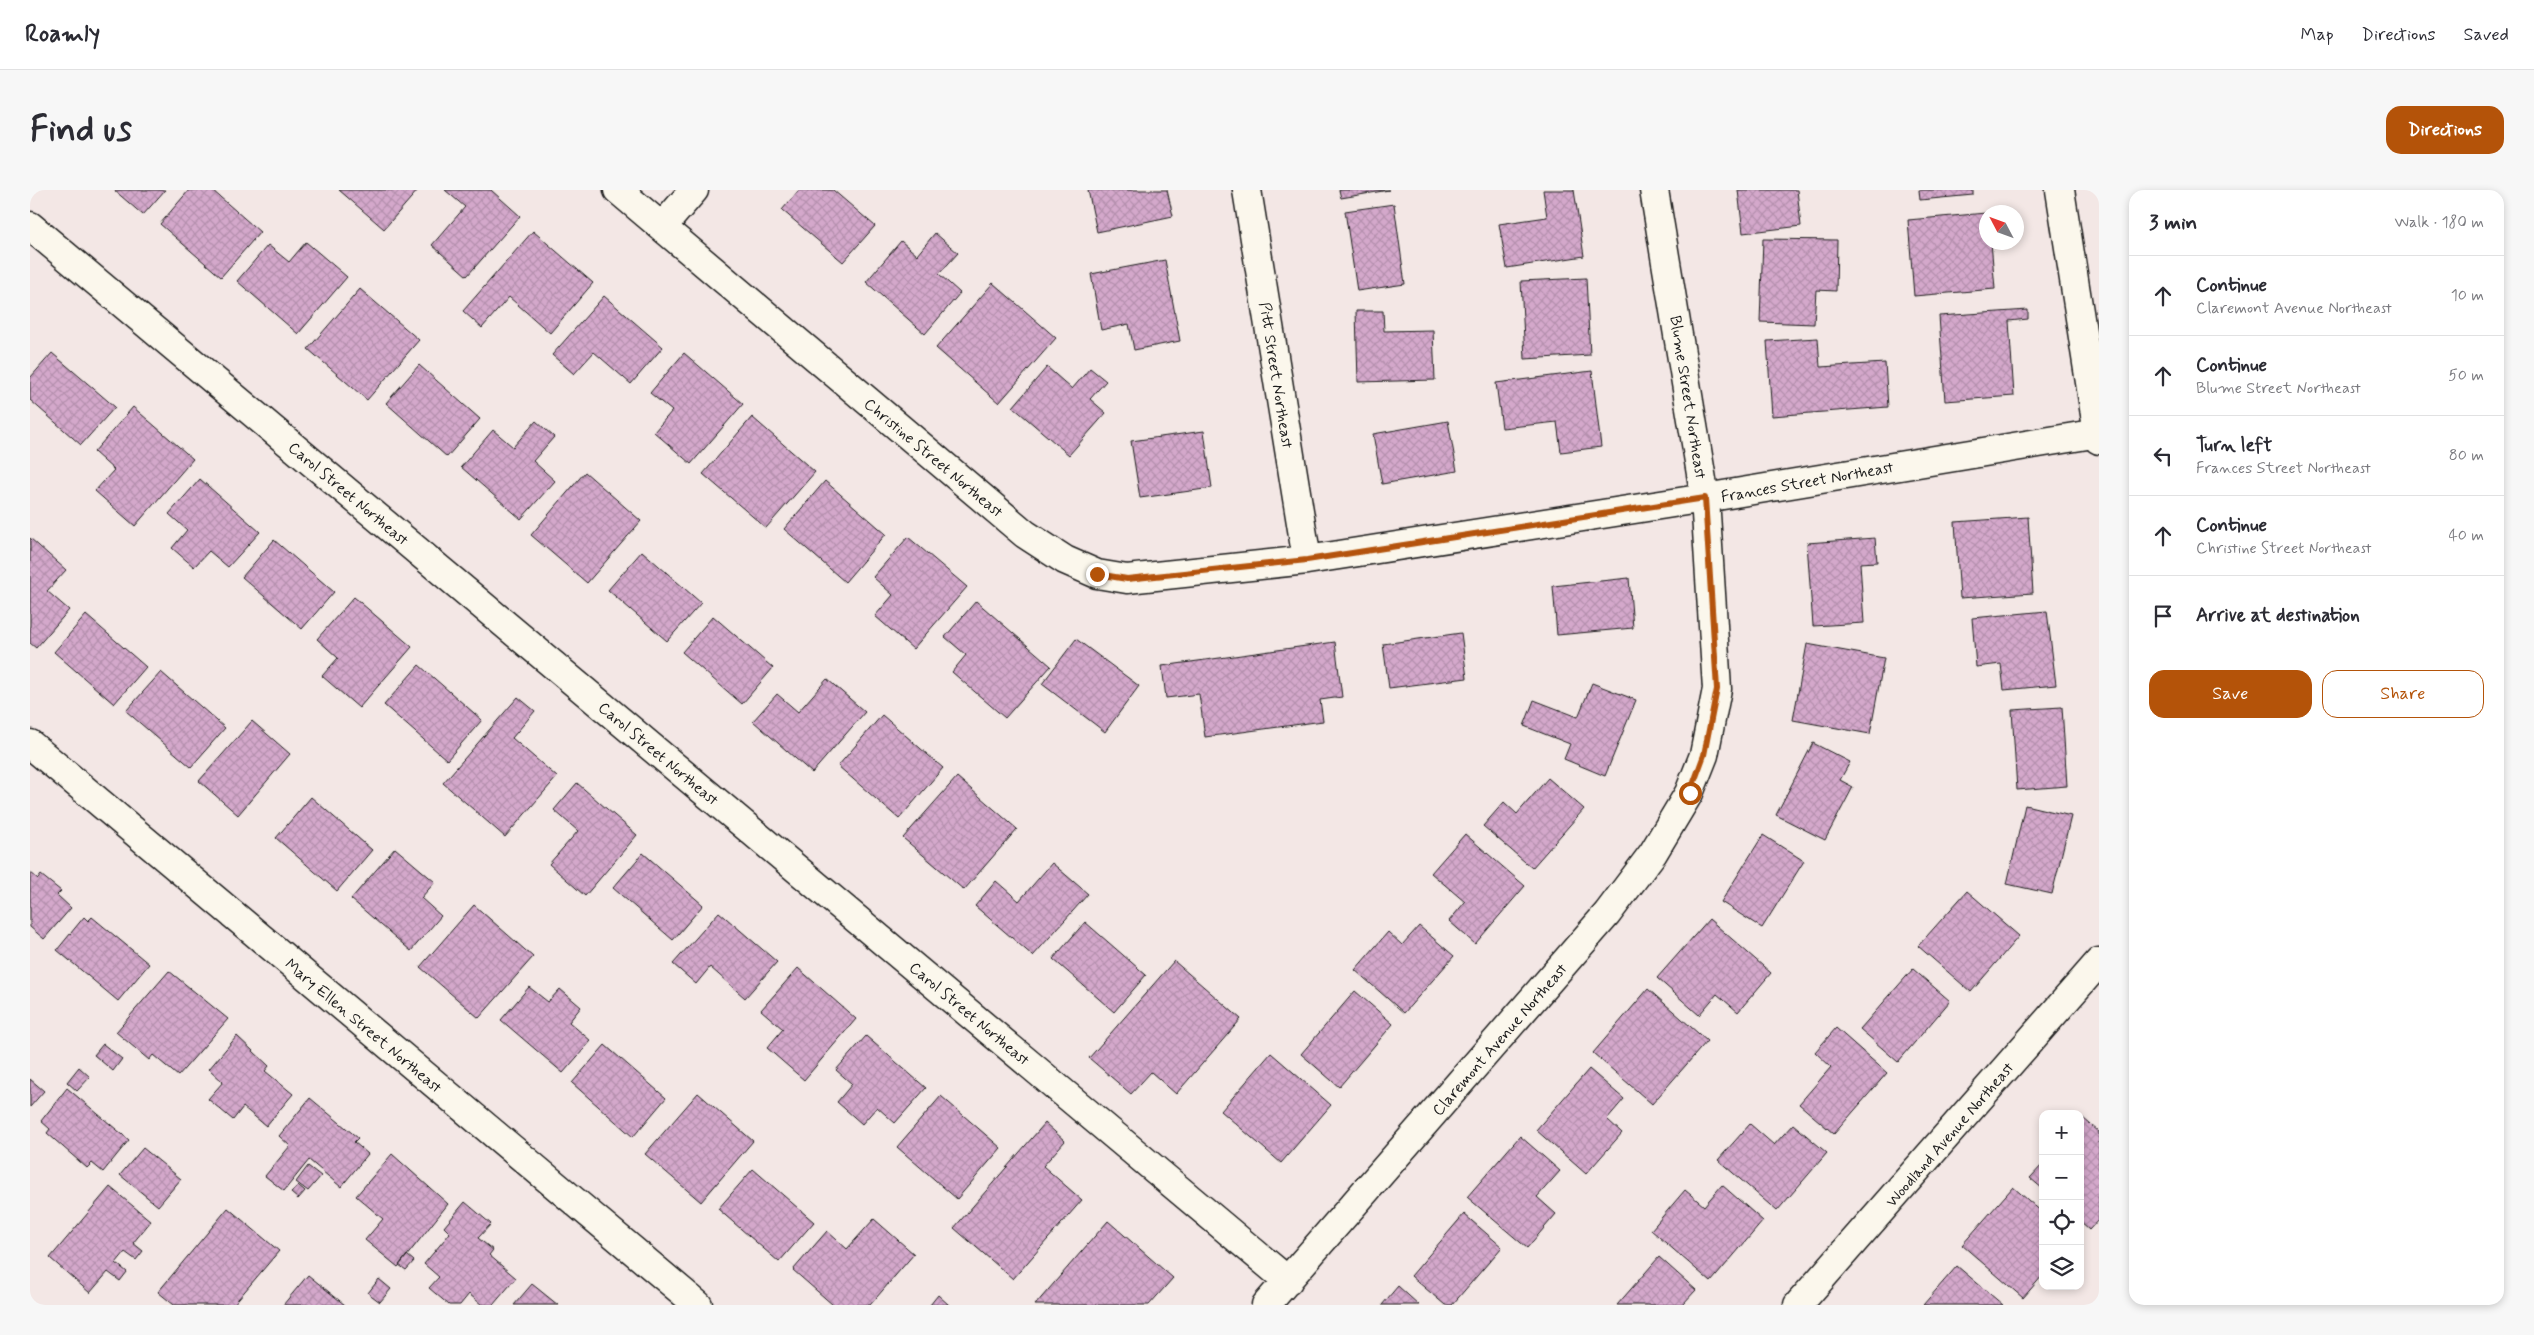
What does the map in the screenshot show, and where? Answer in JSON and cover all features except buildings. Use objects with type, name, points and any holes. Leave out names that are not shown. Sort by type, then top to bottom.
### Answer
[{"type":"street","name":"Christine Street Northeast","points":[[618,190],[1025,534],[1065,560],[1097,574],[1127,579],[1307,560]]},
{"type":"street","points":[[662,227],[694,190]]},
{"type":"street","name":"Pitt Street Northeast","points":[[1247,190],[1307,560]]},
{"type":"street","name":"Blume Street Northeast","points":[[1654,190],[1705,498],[1717,689],[1704,755]]},
{"type":"street","points":[[2060,190],[2099,435]]},
{"type":"street","name":"Carol Street Northeast","points":[[30,226],[1288,1281]]},
{"type":"street","name":"Frances Street Northeast","points":[[1307,560],[2099,435]]},
{"type":"street","name":"Mary Ellen Street Northeast","points":[[30,744],[698,1305]]},
{"type":"street","name":"Claremont Avenue Northeast","points":[[1266,1305],[1607,914],[1653,853],[1690,793],[1704,755]]},
{"type":"street","name":"Woodland Avenue Northeast","points":[[1798,1305],[2099,962]]},
{"type":"route","points":[[1097,574],[1127,579],[1307,560],[1705,498],[1717,689],[1704,755],[1690,793]]}]
